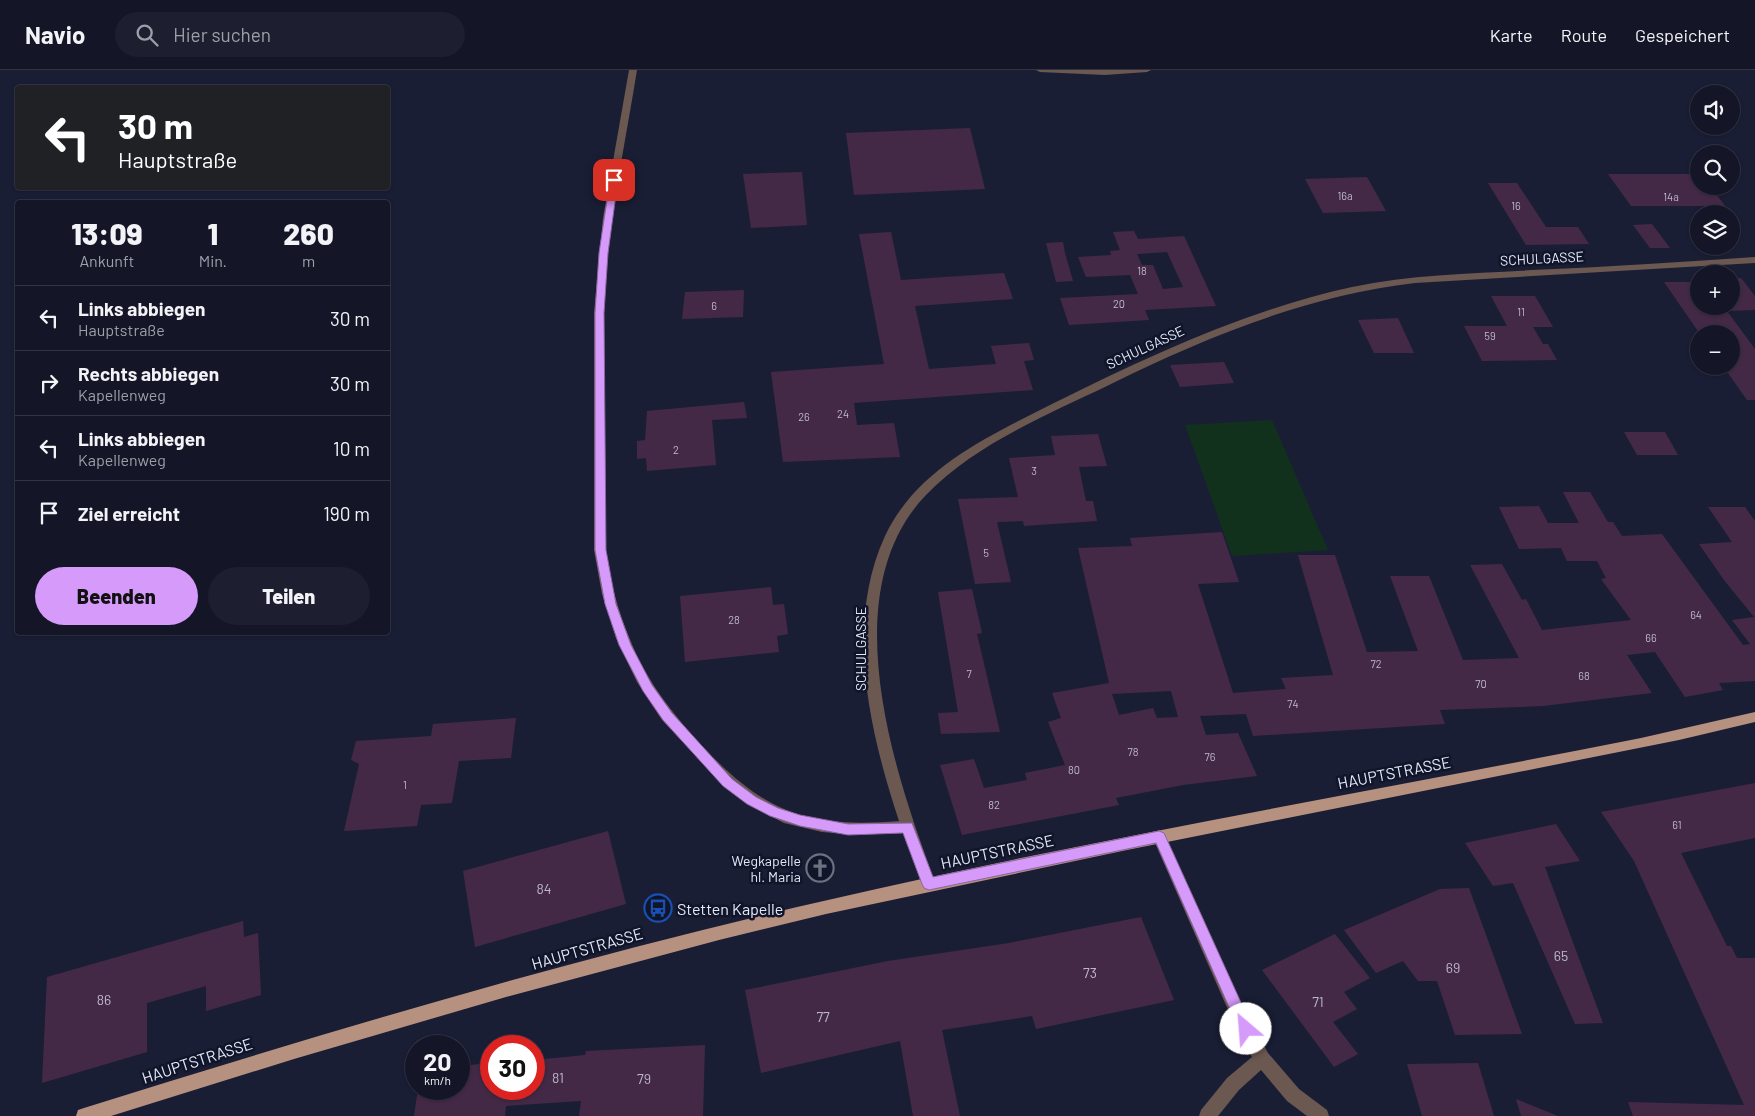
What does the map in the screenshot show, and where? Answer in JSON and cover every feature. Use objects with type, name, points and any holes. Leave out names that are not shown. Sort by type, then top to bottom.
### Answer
[{"type":"main road","name":"HAUPTSTRASSE","points":[[84,1116],[300,1047],[667,945],[929,884],[1159,836],[1623,747],[1755,717]]},
{"type":"street","points":[[633,70],[608,218],[599,313],[600,550],[604,578],[620,631],[631,659],[668,717],[728,782],[751,800],[774,812],[824,826],[871,830],[907,827]]},
{"type":"street","points":[[1040,70],[1097,73],[1148,70]]},
{"type":"street","name":"SCHULGASSE","points":[[929,884],[907,827],[886,758],[872,679],[873,619],[876,586],[882,559],[903,514],[915,497],[936,477],[967,455],[1037,416],[1182,345],[1262,315],[1354,290],[1434,279],[1755,260]]},
{"type":"street","points":[[1159,836],[1238,1014],[1262,1059],[1293,1095],[1321,1116]]},
{"type":"street","points":[[1207,1116],[1233,1084],[1262,1059]]},
{"type":"green space","points":[[1272,420],[1328,550],[1232,556],[1185,425]]},
{"type":"building","points":[[970,128],[985,189],[854,195],[846,133]]},
{"type":"building","points":[[802,172],[807,225],[751,228],[743,174]]},
{"type":"building","points":[[1608,174],[1690,174],[1690,195],[1717,195],[1724,205],[1690,206],[1631,206]]},
{"type":"building","points":[[1367,177],[1386,211],[1323,213],[1305,179]]},
{"type":"building","points":[[1488,183],[1517,183],[1546,227],[1578,227],[1589,244],[1526,245]]},
{"type":"building","points":[[1652,224],[1670,248],[1650,248],[1633,225]]},
{"type":"building","points":[[1134,231],[1138,239],[1184,236],[1216,306],[1145,310],[1149,320],[1069,325],[1060,298],[1138,294],[1130,275],[1086,277],[1078,257],[1111,255],[1110,251],[1120,250],[1113,232]],"holes":[[[1167,252],[1183,287],[1163,289],[1153,265],[1142,265],[1137,254]]]},
{"type":"building","points":[[891,232],[901,280],[1004,273],[1013,299],[915,306],[929,369],[996,364],[991,346],[1029,343],[1034,360],[1024,361],[1033,390],[854,403],[857,425],[894,423],[900,457],[783,462],[771,372],[884,364],[859,234]]},
{"type":"building","points":[[1063,242],[1073,281],[1056,282],[1046,243]]},
{"type":"building","points":[[1740,278],[1755,296],[1755,310],[1740,311]]},
{"type":"building","points":[[1664,282],[1690,282],[1690,315],[1730,315],[1737,325],[1694,325]]},
{"type":"building","points":[[744,290],[743,317],[682,319],[685,292]]},
{"type":"building","points":[[1491,296],[1535,296],[1553,327],[1533,327],[1543,344],[1548,344],[1557,360],[1482,361],[1464,326],[1507,326]]},
{"type":"building","points":[[1398,318],[1414,353],[1374,353],[1358,320]]},
{"type":"building","points":[[1740,329],[1755,349],[1755,400],[1747,400],[1729,375],[1740,375]]},
{"type":"building","points":[[1224,362],[1234,383],[1180,387],[1170,365]]},
{"type":"building","points":[[744,402],[747,418],[712,420],[716,465],[647,471],[646,458],[637,459],[637,441],[645,440],[647,411]]},
{"type":"building","points":[[1624,432],[1665,432],[1678,455],[1637,455]]},
{"type":"building","points":[[1098,434],[1107,466],[1079,467],[1086,501],[1093,501],[1097,521],[1024,526],[1023,521],[997,522],[1011,582],[975,584],[958,499],[1018,497],[1009,458],[1055,455],[1051,436]]},
{"type":"building","points":[[1563,492],[1590,492],[1608,522],[1613,522],[1622,536],[1662,534],[1743,645],[1750,644],[1732,620],[1754,617],[1724,580],[1699,544],[1732,542],[1708,507],[1745,507],[1755,521],[1755,681],[1719,683],[1723,690],[1685,697],[1655,652],[1627,655],[1652,693],[1543,706],[1440,710],[1445,724],[1253,736],[1246,714],[1200,716],[1206,735],[1238,733],[1257,776],[1183,785],[1116,798],[1119,805],[962,835],[940,765],[974,759],[984,788],[1027,780],[1025,773],[1065,765],[1048,722],[1061,718],[1052,693],[1109,683],[1078,548],[1132,546],[1130,538],[1222,532],[1239,582],[1198,584],[1233,693],[1286,689],[1281,678],[1333,675],[1298,555],[1335,555],[1367,652],[1418,651],[1390,576],[1429,576],[1463,660],[1519,658],[1470,565],[1502,564],[1522,600],[1526,599],[1542,630],[1631,620],[1601,579],[1606,578],[1597,561],[1567,561],[1561,548],[1519,549],[1499,507],[1539,506],[1548,523],[1579,523]],"holes":[[[1171,691],[1178,717],[1157,718],[1153,708],[1119,715],[1112,694]]]},
{"type":"building","points":[[771,587],[773,605],[784,604],[788,634],[777,636],[779,652],[685,662],[680,596]]},
{"type":"building","points":[[972,589],[982,633],[977,634],[1000,732],[941,734],[938,713],[958,712],[938,592]]},
{"type":"building","points":[[516,718],[511,758],[459,761],[452,803],[421,805],[417,826],[344,831],[359,764],[351,760],[356,741],[431,736],[433,724]]},
{"type":"building","points":[[1755,783],[1755,838],[1681,853],[1727,946],[1731,946],[1737,958],[1755,958],[1755,1116],[1633,1116],[1628,1102],[1744,1105],[1634,861],[1601,812]]},
{"type":"building","points":[[1556,824],[1580,861],[1545,867],[1603,1023],[1575,1024],[1513,883],[1493,886],[1465,843]]},
{"type":"building","points":[[608,831],[626,904],[475,947],[463,871]]},
{"type":"building","name":"Wegkapelle hl. Maria","points":[[819,859],[828,862],[832,875],[813,880],[810,867],[813,861]]},
{"type":"building","points":[[1469,888],[1522,1034],[1455,1035],[1437,981],[1418,981],[1403,961],[1376,973],[1344,930],[1440,889]]},
{"type":"building","points":[[1141,917],[1174,1000],[1036,1029],[1032,1016],[942,1030],[960,1116],[913,1116],[900,1041],[761,1073],[745,990],[888,961],[1009,943]]},
{"type":"building","points":[[243,921],[244,937],[258,933],[261,995],[206,1011],[206,986],[147,1003],[147,1052],[42,1083],[47,977]]},
{"type":"building","points":[[1335,934],[1370,978],[1344,992],[1357,1009],[1333,1022],[1358,1054],[1334,1067],[1262,970]]},
{"type":"building","points":[[705,1045],[703,1116],[579,1116],[581,1101],[506,1106],[505,1116],[414,1116],[416,1100],[470,1100],[470,1065],[480,1064],[480,1100],[545,1100],[545,1059],[585,1055],[586,1051]]},
{"type":"building","points":[[1478,1063],[1494,1116],[1422,1116],[1407,1064]]},
{"type":"building","points":[[1516,1099],[1558,1116],[1521,1116]]},
{"type":"place","name":"Wegkapelle hl. Maria","points":[[820,868]]},
{"type":"place","name":"Stetten Kapelle","points":[[658,908]]},
{"type":"route","points":[[614,180],[603,253],[599,313],[598,519],[600,550],[604,578],[625,645],[648,688],[668,717],[728,782],[751,800],[774,812],[800,821],[848,829],[871,830],[907,827],[929,884],[1159,836],[1246,1029]]}]
